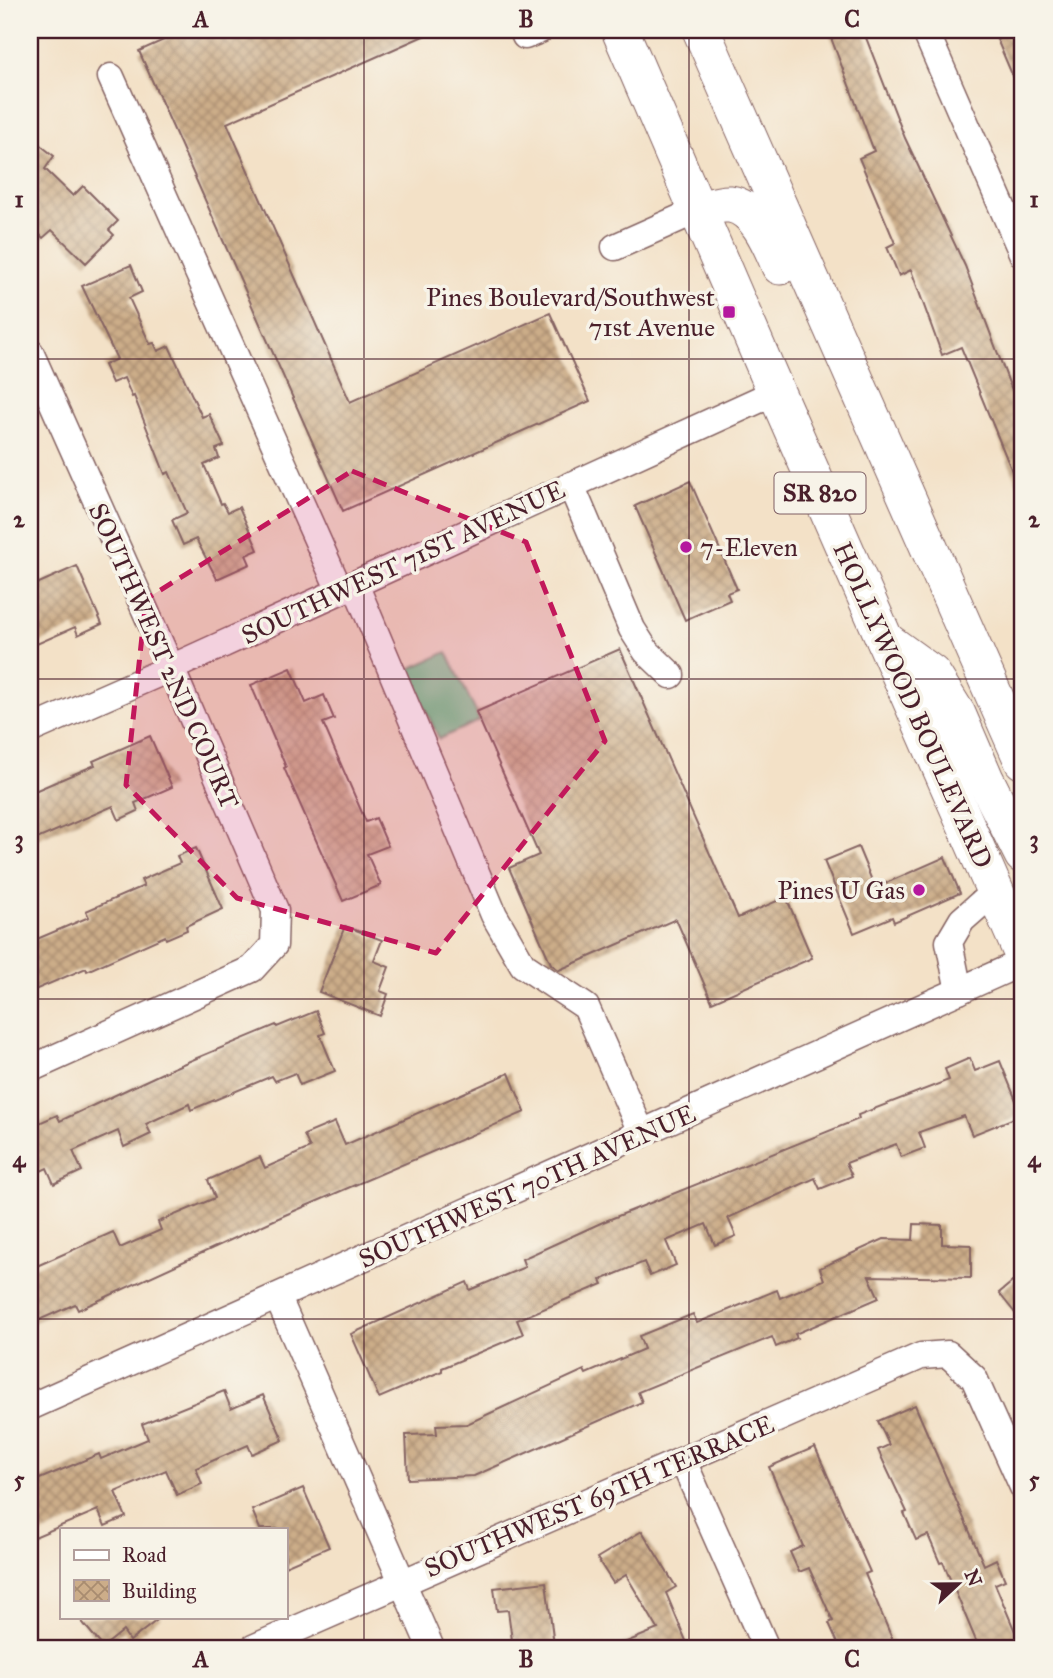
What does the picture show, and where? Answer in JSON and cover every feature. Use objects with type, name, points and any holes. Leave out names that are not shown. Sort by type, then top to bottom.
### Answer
[{"type":"highway","name":"HOLLYWOOD BOULEVARD","points":[[620,30],[1023,955]]},
{"type":"highway","name":"SR 820","points":[[701,30],[1023,761]]},
{"type":"highway","points":[[698,210],[730,204],[745,211],[765,230],[845,413],[871,417]]},
{"type":"highway","points":[[885,640],[932,674],[957,714],[985,779],[1023,855]]},
{"type":"street","points":[[925,30],[1023,255]]},
{"type":"street","points":[[111,77],[347,588],[494,915],[523,965],[586,1007],[642,1134]]},
{"type":"street","points":[[615,247],[698,210]]},
{"type":"street","name":"SOUTHWEST 2ND COURT","points":[[30,1069],[252,969],[274,945],[275,910],[172,668],[32,366]]},
{"type":"street","name":"SOUTHWEST 71ST AVENUE","points":[[30,730],[172,668],[776,392]]},
{"type":"street","points":[[571,485],[632,629],[653,659],[671,675]]},
{"type":"street","points":[[959,991],[949,942],[962,920],[995,891]]},
{"type":"street","name":"SOUTHWEST 70TH AVENUE","points":[[30,1407],[1023,962]]},
{"type":"street","points":[[278,1298],[431,1648]]},
{"type":"street","name":"SOUTHWEST 69TH TERRACE","points":[[253,1648],[921,1356],[948,1354],[974,1378],[1023,1487]]},
{"type":"street","points":[[683,1461],[766,1648]]},
{"type":"highlighted area","points":[[352,471],[526,542],[605,741],[436,953],[237,898],[126,785],[146,599]]},
{"type":"green space","points":[[447,652],[479,721],[439,739],[407,670]]},
{"type":"building","points":[[186,30],[437,30],[227,123],[350,402],[550,313],[590,401],[343,511],[139,51]]},
{"type":"building","points":[[828,30],[863,30],[905,138],[965,266],[1023,413],[1023,498],[961,347],[942,355],[911,270],[899,276],[887,247],[895,243],[859,158],[874,151]]},
{"type":"building","points":[[993,30],[1023,30],[1023,100]]},
{"type":"building","points":[[30,137],[54,156],[45,169],[73,196],[83,186],[118,221],[109,230],[114,235],[86,263],[52,230],[43,238],[30,225]]},
{"type":"building","points":[[131,265],[142,292],[129,298],[150,344],[154,343],[158,351],[169,346],[202,417],[209,414],[224,446],[216,449],[219,458],[204,465],[221,504],[223,503],[228,512],[239,507],[258,550],[246,555],[250,564],[217,579],[196,539],[183,545],[172,520],[187,513],[169,472],[165,474],[134,396],[132,397],[124,378],[112,383],[104,365],[117,359],[82,286]]},
{"type":"building","name":"7-Eleven","points":[[690,481],[737,589],[727,593],[730,600],[685,620],[635,506]]},
{"type":"building","points":[[77,566],[102,624],[78,635],[75,627],[30,647],[30,587]]},
{"type":"building","points":[[620,649],[738,918],[786,897],[812,958],[712,1002],[676,919],[559,970],[551,964],[509,868],[539,855],[476,712]]},
{"type":"building","points":[[291,668],[306,703],[324,695],[334,719],[323,723],[366,822],[376,818],[388,846],[367,854],[381,885],[343,901],[284,768],[286,767],[251,685]]},
{"type":"building","points":[[150,736],[172,787],[135,803],[138,811],[119,820],[113,806],[30,842],[30,793],[95,765],[93,761]]},
{"type":"building","points":[[858,847],[875,888],[945,857],[960,893],[894,922],[892,917],[854,933],[824,861]]},
{"type":"building","points":[[196,848],[223,909],[186,926],[187,930],[166,939],[165,936],[87,971],[86,968],[30,992],[30,942],[89,917],[86,911],[144,886],[141,880],[180,863],[177,856]]},
{"type":"building","points":[[345,926],[382,940],[374,961],[389,967],[380,991],[388,994],[380,1016],[319,992]]},
{"type":"building","points":[[316,1011],[325,1033],[320,1035],[335,1071],[300,1085],[295,1073],[275,1081],[272,1076],[191,1110],[189,1104],[146,1124],[151,1134],[124,1147],[118,1131],[73,1151],[82,1171],[54,1184],[47,1168],[30,1176],[30,1127],[57,1115],[60,1121],[173,1068]]},
{"type":"building","points":[[970,1058],[975,1071],[1000,1061],[1022,1115],[972,1135],[964,1116],[919,1132],[925,1148],[901,1157],[896,1144],[846,1163],[852,1176],[820,1189],[815,1178],[728,1218],[736,1236],[715,1245],[706,1224],[666,1241],[676,1265],[650,1276],[644,1262],[601,1280],[603,1284],[517,1320],[523,1334],[379,1398],[351,1334],[467,1282],[470,1290],[525,1267],[522,1259],[603,1222],[859,1119],[858,1115],[949,1080],[945,1069]]},
{"type":"building","points":[[509,1073],[525,1112],[285,1215],[78,1310],[75,1304],[30,1324],[30,1269],[113,1232],[120,1248],[161,1230],[158,1222],[215,1198],[208,1180],[260,1157],[265,1168],[310,1148],[304,1135],[335,1122],[345,1145]]},
{"type":"building","points":[[914,1224],[942,1225],[942,1244],[971,1245],[971,1278],[869,1276],[879,1298],[795,1334],[797,1338],[776,1347],[772,1337],[638,1392],[642,1402],[474,1476],[408,1479],[406,1435],[437,1434],[436,1425],[467,1424],[584,1370],[586,1374],[644,1349],[639,1336],[693,1314],[697,1323],[777,1290],[780,1298],[824,1280],[820,1268],[884,1239],[913,1240]]},
{"type":"building","points":[[1023,1273],[1023,1323],[999,1293]]},
{"type":"building","points":[[224,1391],[231,1409],[263,1395],[283,1440],[252,1454],[248,1445],[196,1468],[202,1484],[177,1495],[166,1470],[115,1492],[126,1517],[105,1526],[98,1510],[30,1539],[30,1483],[99,1454],[101,1459],[148,1439],[142,1424]]},
{"type":"building","points":[[915,1405],[984,1565],[996,1559],[1005,1580],[995,1584],[1022,1648],[979,1648],[943,1562],[940,1563],[928,1535],[916,1540],[904,1513],[907,1512],[878,1450],[889,1445],[878,1421]]},
{"type":"building","points":[[815,1447],[870,1572],[865,1574],[896,1648],[840,1648],[829,1623],[833,1621],[809,1568],[799,1572],[790,1552],[803,1546],[769,1467]]},
{"type":"building","points":[[303,1488],[329,1547],[287,1565],[287,1528],[260,1528],[252,1510]]},
{"type":"building","points":[[642,1531],[676,1587],[666,1593],[689,1648],[612,1648],[658,1629],[626,1575],[613,1583],[597,1558]]},
{"type":"building","points":[[546,1582],[554,1645],[513,1648],[508,1610],[497,1611],[494,1588]]},
{"type":"building","points":[[79,1618],[160,1618],[130,1641],[123,1631],[103,1647]]},
{"type":"place","name":"Pines Boulevard/Southwest 71st Avenue","points":[[729,312]]},
{"type":"place","name":"7-Eleven","points":[[686,547]]},
{"type":"place","name":"Pines U Gas","points":[[919,890]]}]
